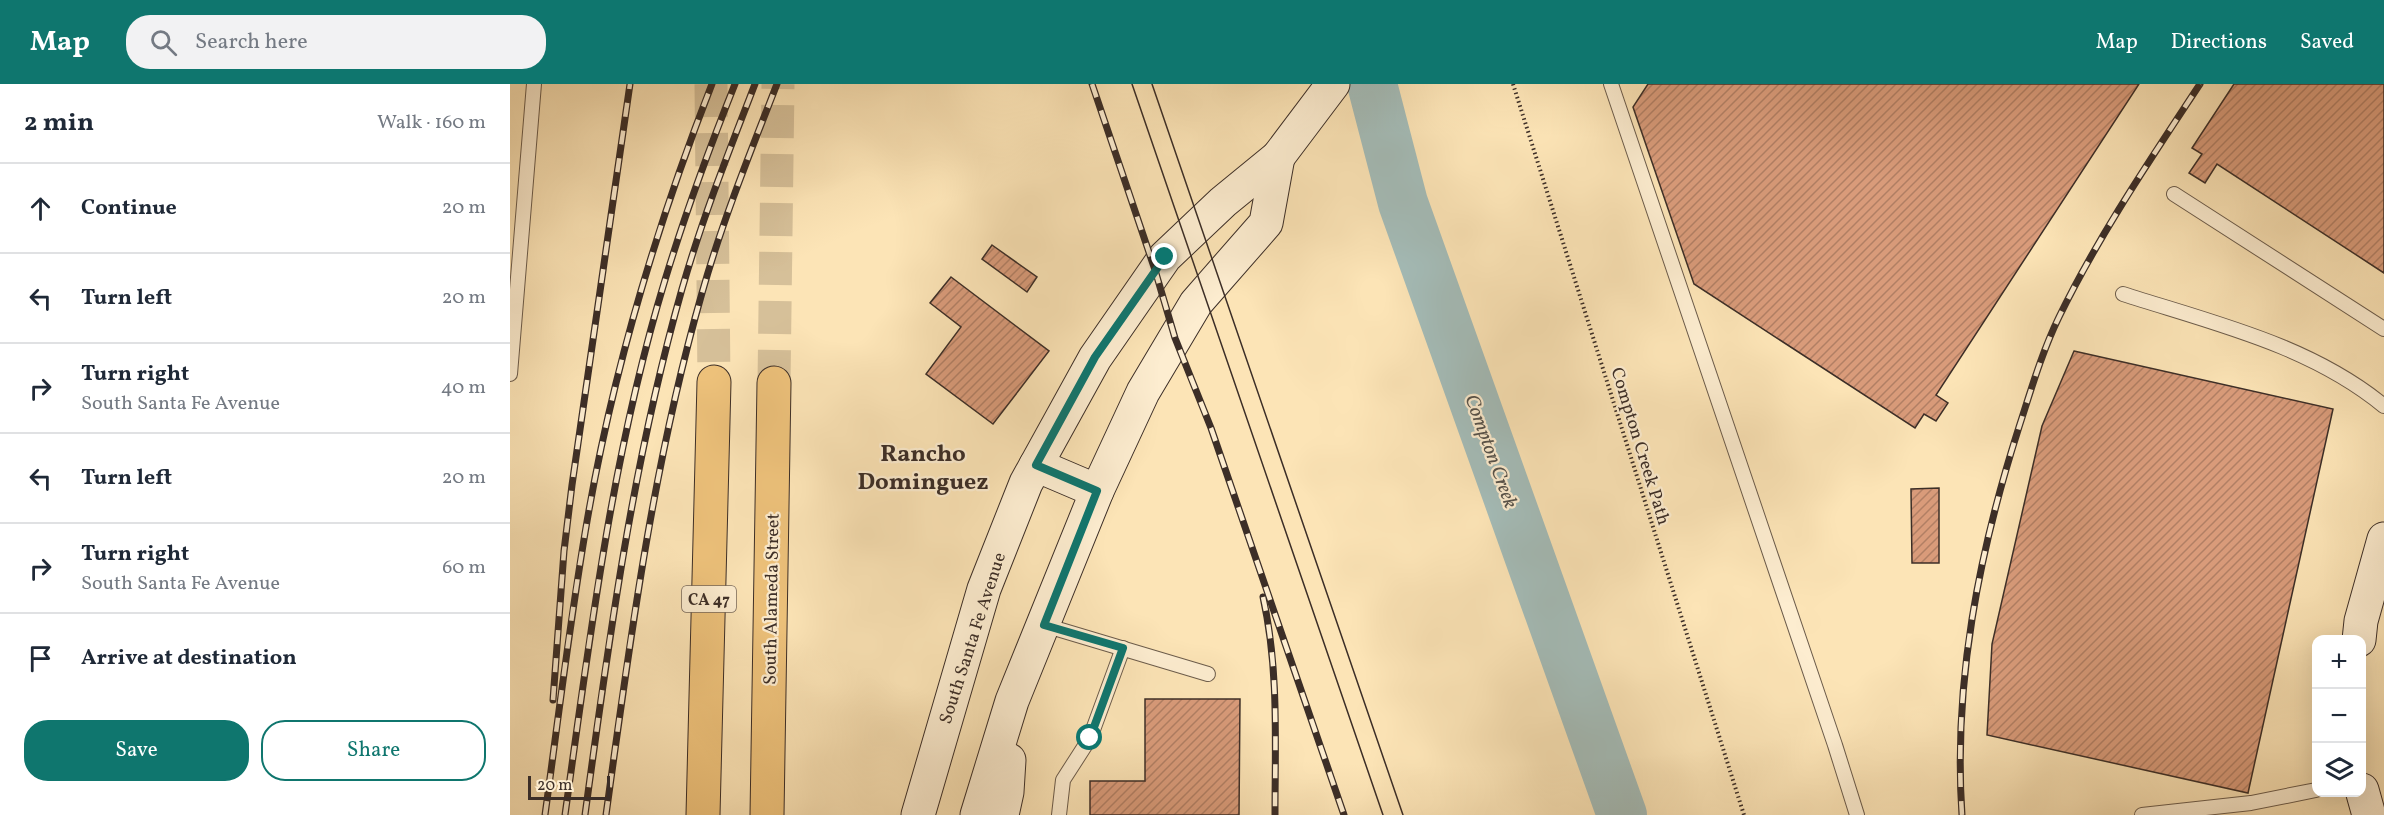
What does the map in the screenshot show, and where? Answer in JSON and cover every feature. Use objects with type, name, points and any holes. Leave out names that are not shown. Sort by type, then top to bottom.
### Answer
[{"type":"main road","name":"South Santa Fe Avenue","points":[[918,815],[984,589],[1026,483],[1095,357],[1165,257],[1223,202],[1278,157],[1333,84]]},
{"type":"main road","name":"South Santa Fe Avenue","points":[[977,815],[1012,701],[1097,491],[1143,392],[1196,303],[1266,223],[1278,157]]},
{"type":"main road","name":"CA 47","points":[[703,815],[714,382]]},
{"type":"main road","name":"South Alameda Street","points":[[767,815],[774,383]]},
{"type":"main road","points":[[1036,465],[1097,491]]},
{"type":"main road","points":[[2359,635],[2361,621],[2384,539]]},
{"type":"main road","points":[[1002,815],[1007,792],[1012,701]]},
{"type":"main road","points":[[2363,797],[2369,815]]},
{"type":"lane","points":[[510,374],[534,84]]},
{"type":"lane","points":[[1611,84],[1857,815]]},
{"type":"lane","points":[[2174,195],[2384,329]]},
{"type":"lane","points":[[2123,294],[2290,349],[2357,384],[2384,406]]},
{"type":"lane","points":[[1044,625],[1208,674]]},
{"type":"lane","points":[[1059,815],[1064,780],[1090,738],[1123,648]]},
{"type":"lane","points":[[2142,815],[2251,803],[2312,791]]},
{"type":"path","name":"Compton Creek Path","points":[[1513,84],[1744,815]]},
{"type":"building","points":[[1648,84],[2139,84],[1936,395],[1948,403],[1936,421],[1924,414],[1915,428],[1694,284],[1633,107]]},
{"type":"building","points":[[2234,84],[2384,84],[2384,273],[2217,164],[2205,183],[2189,173],[2202,154],[2192,148]]},
{"type":"building","points":[[992,245],[1037,277],[1027,292],[982,259]]},
{"type":"building","points":[[951,277],[1049,351],[993,424],[926,374],[961,327],[930,303]]},
{"type":"building","points":[[2074,351],[2333,409],[2248,793],[1987,735],[1992,644],[2042,426]]},
{"type":"building","points":[[1939,488],[1939,563],[1912,563],[1911,489]]},
{"type":"building","points":[[1145,699],[1240,699],[1239,815],[1090,815],[1090,781],[1145,781]]},
{"type":"waterway","name":"Compton Creek","points":[[1372,84],[1403,203],[1622,815]]},
{"type":"tunnel","points":[[711,84],[714,382]]},
{"type":"tunnel","points":[[774,383],[778,84]]},
{"type":"tram line","points":[[1132,84],[1383,815]]},
{"type":"tram line","points":[[1152,84],[1403,815]]},
{"type":"railway","points":[[553,700],[564,551],[572,485],[630,84]]},
{"type":"railway","points":[[545,815],[589,510],[612,401],[656,241],[712,84]]},
{"type":"railway","points":[[565,815],[604,546],[631,412],[665,280],[698,182],[735,84]]},
{"type":"railway","points":[[585,815],[624,550],[665,354],[698,237],[755,84]]},
{"type":"railway","points":[[606,815],[624,684],[656,487],[685,357],[718,240],[777,84]]},
{"type":"railway","points":[[1092,84],[1155,270],[1175,338],[1211,428],[1344,815]]},
{"type":"railway","points":[[1962,815],[1961,716],[1972,618],[1992,522],[2032,385],[2053,330],[2074,287],[2126,198],[2200,84]]},
{"type":"railway","points":[[1263,597],[1274,678],[1275,815]]},
{"type":"district","name":"Rancho Dominguez","points":[[923,467]]},
{"type":"route","points":[[1090,738],[1123,648],[1044,625],[1097,491],[1036,465],[1095,357],[1165,257]]}]
